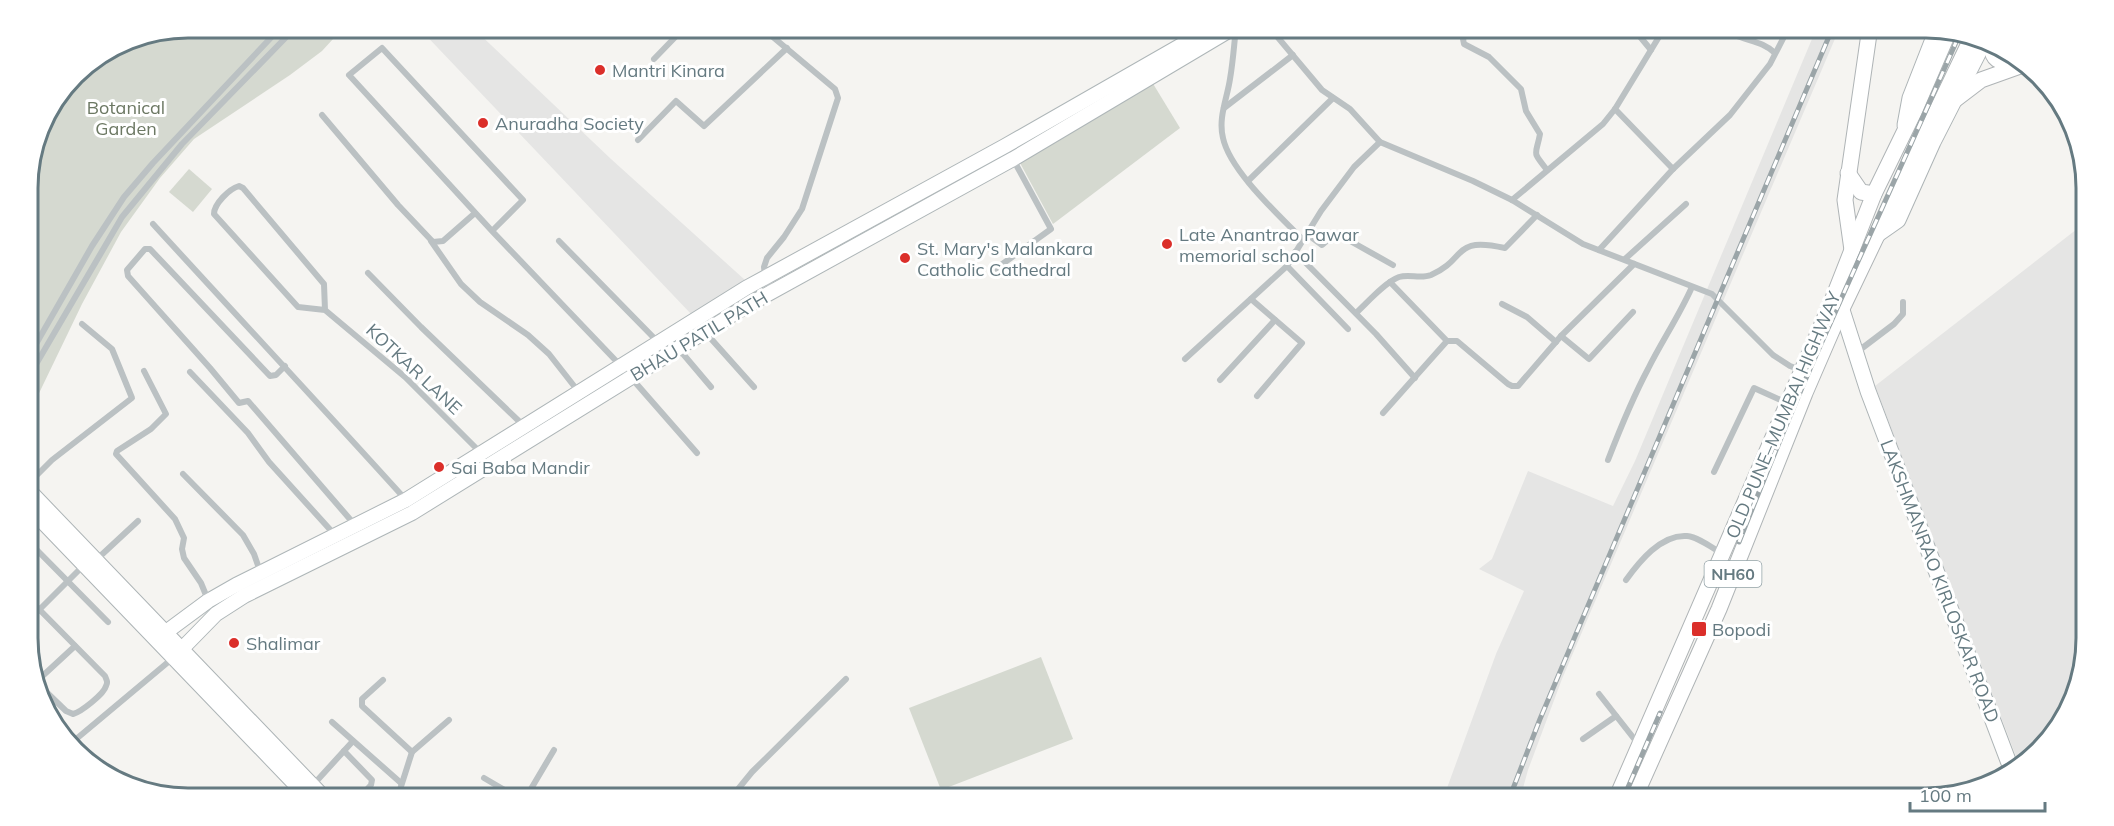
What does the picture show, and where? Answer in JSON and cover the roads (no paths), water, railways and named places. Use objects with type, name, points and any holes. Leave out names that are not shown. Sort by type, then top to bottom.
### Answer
[{"type":"main road","name":"BHAU PATIL PATH","points":[[160,636],[208,601],[263,579],[358,532],[523,425],[765,277],[1005,146],[1194,38]]},
{"type":"main road","name":"BHAU PATIL PATH","points":[[321,551],[336,536],[358,532],[413,512],[705,331],[1013,159],[1216,38]]},
{"type":"main road","points":[[1852,251],[1845,200],[1868,38]]},
{"type":"main road","points":[[1904,128],[1910,98],[1933,38]]},
{"type":"main road","name":"OLD PUNE–MUMBAI HIGHWAY","points":[[1621,788],[1724,554],[1787,403],[1807,373],[1836,306],[1852,251],[1874,194],[1945,39]]},
{"type":"main road","name":"NH60","points":[[1836,306],[1861,267],[1878,234],[1969,43]]},
{"type":"main road","points":[[1878,234],[1898,220],[1933,142],[1981,48]]},
{"type":"main road","points":[[1992,53],[1996,60],[2007,61]]},
{"type":"main road","points":[[1956,99],[1981,80],[2015,67]]},
{"type":"main road","points":[[1848,173],[1861,192],[1874,194]]},
{"type":"main road","name":"LAKSHMANRAO KIRLOSKAR ROAD","points":[[1836,306],[1856,352],[1868,391],[2009,763]]},
{"type":"main road","name":"NH60","points":[[1639,788],[1719,609],[1807,373]]},
{"type":"main road","points":[[38,502],[90,563],[307,788]]},
{"type":"main road","points":[[38,515],[90,563]]},
{"type":"main road","name":"BHAU PATIL PATH","points":[[178,654],[216,614],[263,579]]},
{"type":"street","points":[[38,340],[92,246],[124,197],[271,38]]},
{"type":"street","points":[[38,361],[122,217],[182,144],[285,38]]},
{"type":"street","points":[[654,59],[674,38]]},
{"type":"street","points":[[773,291],[765,277],[764,267],[767,258],[802,209],[838,98],[835,89],[775,38]]},
{"type":"street","points":[[1234,38],[1230,80],[1222,117],[1223,139],[1230,155],[1248,182],[1305,237],[1322,245],[1336,233],[1393,265]]},
{"type":"street","points":[[1278,38],[1322,90],[1350,109],[1380,142],[1473,180],[1512,200],[1583,244],[1712,294],[1773,355],[1807,373]]},
{"type":"street","points":[[1464,38],[1464,44],[1489,57],[1521,89],[1526,111],[1540,134],[1534,150],[1547,170]]},
{"type":"street","points":[[1641,38],[1651,50]]},
{"type":"street","points":[[1512,200],[1603,124],[1615,109],[1658,38]]},
{"type":"street","points":[[1744,38],[1762,44],[1775,53]]},
{"type":"street","points":[[1599,250],[1673,169],[1730,116],[1770,64],[1783,38]]},
{"type":"street","points":[[492,231],[523,200],[382,48],[349,75],[475,213],[492,231],[620,365],[697,453]]},
{"type":"street","points":[[638,140],[676,101],[704,126],[787,48]]},
{"type":"street","points":[[1224,108],[1293,55]]},
{"type":"street","points":[[1248,182],[1333,98]]},
{"type":"street","points":[[1615,109],[1673,169]]},
{"type":"street","points":[[322,115],[429,239],[461,284],[488,308],[528,335],[549,354],[578,392]]},
{"type":"street","points":[[1185,359],[1287,266],[1354,167],[1380,142]]},
{"type":"street","points":[[994,270],[1051,229],[1005,146]]},
{"type":"street","name":"KOTKAR LANE","points":[[325,310],[324,284],[243,188],[234,187],[215,207],[214,214],[298,307],[325,310],[405,377],[481,453],[489,465]]},
{"type":"street","points":[[1624,259],[1686,204]]},
{"type":"street","points":[[429,239],[436,243],[443,241],[475,213]]},
{"type":"street","points":[[1356,313],[1390,282],[1399,277],[1430,275],[1444,267],[1466,246],[1485,243],[1505,248],[1537,215]]},
{"type":"street","points":[[153,224],[406,500],[413,512]]},
{"type":"street","points":[[559,241],[658,342]]},
{"type":"street","points":[[285,366],[276,375],[270,376],[150,249],[145,249],[127,270],[128,276],[239,403],[248,400],[358,532]]},
{"type":"street","points":[[1295,252],[1356,313],[1415,378]]},
{"type":"street","points":[[1390,282],[1447,341],[1457,341],[1465,346],[1508,384],[1515,387],[1561,336],[1634,264]]},
{"type":"street","points":[[1287,266],[1348,329]]},
{"type":"street","points":[[368,273],[420,327],[523,425]]},
{"type":"street","points":[[1608,460],[1630,403],[1692,287]]},
{"type":"street","points":[[1251,299],[1302,343],[1257,396]]},
{"type":"street","points":[[1856,352],[1894,324],[1902,314],[1903,302]]},
{"type":"street","points":[[1502,304],[1527,317],[1556,342]]},
{"type":"street","points":[[1561,336],[1589,360],[1633,312]]},
{"type":"street","points":[[1220,380],[1275,320]]},
{"type":"street","points":[[38,474],[52,460],[132,398],[112,349],[82,324]]},
{"type":"street","points":[[705,331],[754,387]]},
{"type":"street","points":[[1383,413],[1447,341]]},
{"type":"street","points":[[678,348],[711,387]]},
{"type":"street","points":[[144,371],[166,414],[152,429],[118,450],[116,454],[175,519],[184,538],[182,549],[184,558],[201,583],[208,601]]},
{"type":"street","points":[[190,372],[248,433],[269,462],[336,536]]},
{"type":"street","points":[[1714,472],[1754,388],[1787,403]]},
{"type":"street","points":[[183,474],[243,535],[254,554],[263,579]]},
{"type":"street","points":[[48,693],[66,711],[73,714],[80,712],[104,690],[107,683],[105,676],[39,609],[138,521]]},
{"type":"street","points":[[1626,579],[1651,550],[1680,536],[1696,538],[1724,554]]},
{"type":"street","points":[[38,553],[108,622]]},
{"type":"street","points":[[42,676],[75,646]]},
{"type":"street","points":[[77,739],[178,654]]},
{"type":"street","points":[[739,788],[752,772],[846,679]]},
{"type":"street","points":[[383,680],[362,699],[362,706],[412,752]]},
{"type":"street","points":[[1599,694],[1640,745]]},
{"type":"street","points":[[1583,739],[1616,716]]},
{"type":"street","points":[[400,788],[412,752],[449,720]]},
{"type":"street","points":[[332,722],[401,783]]},
{"type":"street","points":[[314,788],[353,741]]},
{"type":"street","points":[[532,788],[554,750]]},
{"type":"street","points":[[344,751],[372,780],[368,788]]},
{"type":"street","points":[[484,778],[501,788]]},
{"type":"railway","points":[[1513,788],[1540,719],[1828,38]]},
{"type":"railway","points":[[1739,542],[1806,378],[1957,40]]},
{"type":"railway","points":[[1628,788],[1660,713]]},
{"type":"place","name":"Mantri Kinara","points":[[600,70]]},
{"type":"place","name":"Anuradha Society","points":[[483,123]]},
{"type":"place","name":"Late Anantrao Pawar memorial school","points":[[1167,244]]},
{"type":"place","name":"St. Mary's Malankara Catholic Cathedral","points":[[905,258]]},
{"type":"place","name":"Sai Baba Mandir","points":[[439,467]]},
{"type":"place","name":"Bopodi","points":[[1699,629]]},
{"type":"place","name":"Shalimar","points":[[234,643]]},
{"type":"park label","name":"Botanical Garden","points":[[126,117]]}]
